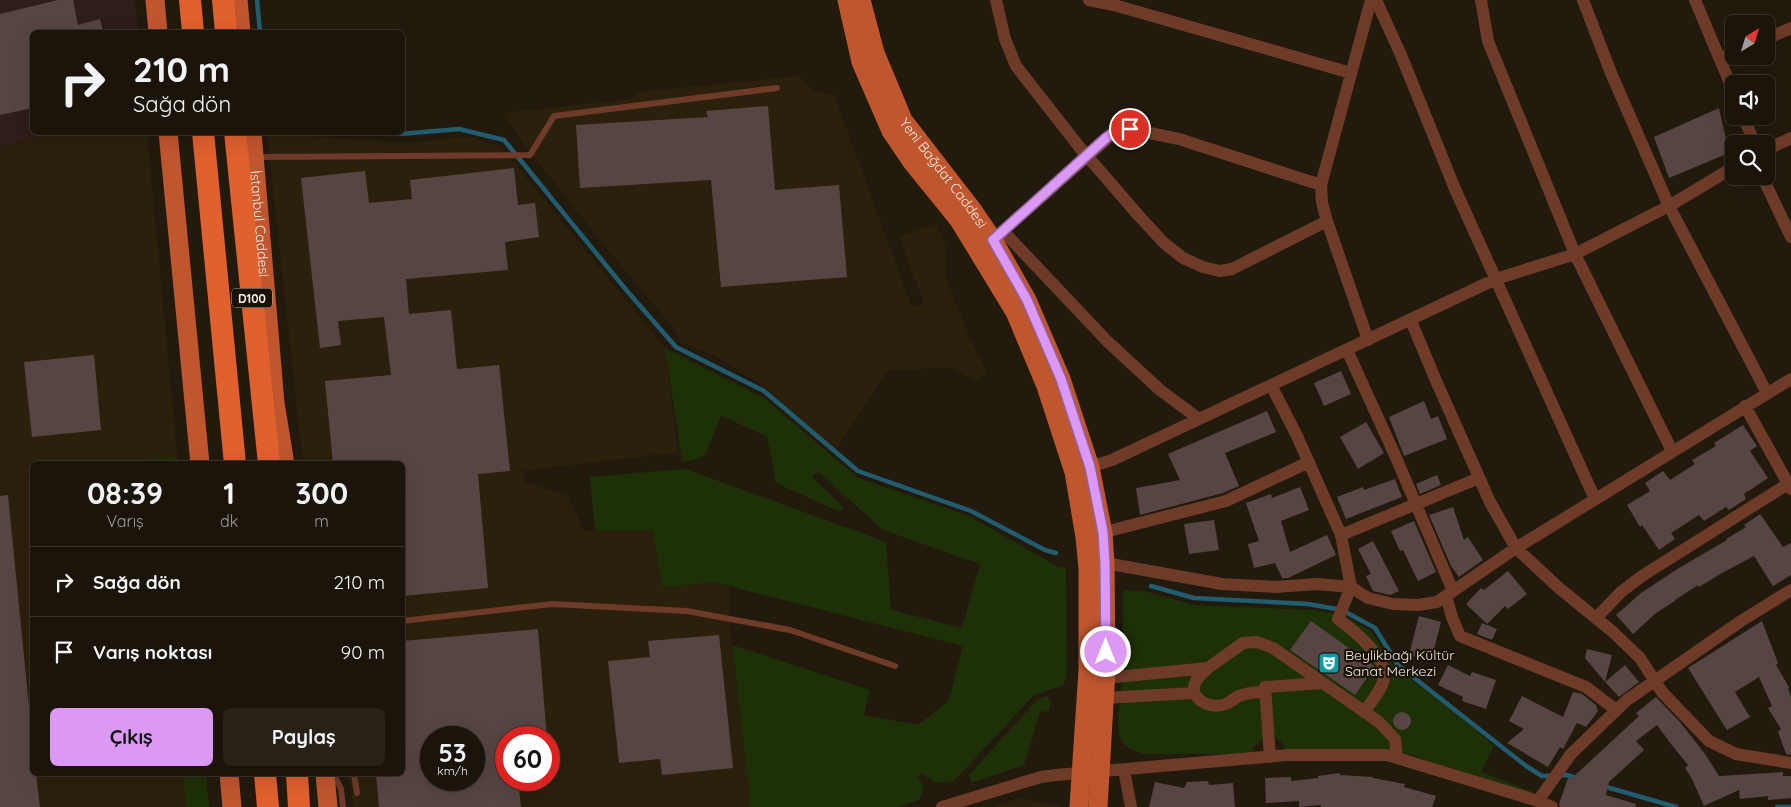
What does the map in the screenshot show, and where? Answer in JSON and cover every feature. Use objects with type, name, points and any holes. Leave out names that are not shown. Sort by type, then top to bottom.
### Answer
[{"type":"highway","points":[[190,0],[193,30]]},
{"type":"highway","points":[[223,0],[226,30]]},
{"type":"highway","name":"D100","points":[[203,135],[235,461]]},
{"type":"highway","name":"D100","points":[[235,135],[269,461]]},
{"type":"highway","points":[[236,135],[267,309]]},
{"type":"highway","points":[[265,776],[268,807]]},
{"type":"highway","points":[[297,776],[299,807]]},
{"type":"main road","points":[[155,0],[158,30]]},
{"type":"main road","points":[[238,0],[241,30]]},
{"type":"main road","name":"Yeni Bağdat Caddesi","points":[[846,0],[861,62],[891,131],[912,162],[959,220],[1015,312],[1082,469],[1088,568],[1088,670],[1079,807]]},
{"type":"main road","name":"Yeni Bağdat Caddesi","points":[[861,0],[875,53],[903,120],[971,208],[998,236],[1057,370],[1082,469],[1103,532],[1105,563],[1105,678],[1098,807]]},
{"type":"main road","points":[[168,135],[200,461]]},
{"type":"main road","name":"İstanbul Caddesi","points":[[252,135],[275,403],[284,461]]},
{"type":"main road","points":[[229,776],[232,807]]},
{"type":"main road","points":[[325,776],[328,807]]},
{"type":"street","points":[[996,0],[1006,40],[1016,66],[1087,155],[1139,216],[1164,243],[1184,258],[1203,267],[1220,271],[1232,269],[1327,221]]},
{"type":"street","points":[[1088,0],[1115,2],[1351,73]]},
{"type":"street","points":[[1368,340],[1327,221],[1322,203],[1322,185],[1371,0]]},
{"type":"street","points":[[1376,0],[1401,55],[1455,189],[1595,499]]},
{"type":"street","points":[[1480,0],[1488,40],[1575,254],[1672,451]]},
{"type":"street","points":[[1583,0],[1611,72],[1669,206],[1767,393]]},
{"type":"street","points":[[1695,0],[1727,75]]},
{"type":"street","points":[[1775,35],[1791,28]]},
{"type":"street","points":[[1720,58],[1725,56]]},
{"type":"street","points":[[1199,419],[1160,390],[998,236],[1117,130],[1130,129],[1179,139],[1322,185]]},
{"type":"street","points":[[1775,146],[1791,138]]},
{"type":"street","points":[[1082,469],[1112,460],[1496,280],[1575,254],[1669,206],[1725,173]]},
{"type":"street","points":[[1766,185],[1791,237]]},
{"type":"street","points":[[1411,321],[1490,502],[1516,548],[1558,588],[1596,618],[1640,658],[1662,692],[1709,742],[1736,754],[1791,763]]},
{"type":"street","points":[[1347,350],[1416,504],[1450,593],[1452,617],[1460,636],[1586,687],[1616,710]]},
{"type":"street","points":[[1105,563],[1222,584],[1275,587],[1317,584],[1351,587],[1368,598],[1393,604],[1418,605],[1437,602],[1516,548],[1791,379]]},
{"type":"street","points":[[1271,385],[1298,436],[1341,535],[1351,587],[1338,619],[1362,640],[1385,670],[1382,685],[1364,712]]},
{"type":"street","points":[[1596,618],[1621,592],[1642,576],[1790,485],[1745,406]]},
{"type":"street","points":[[1085,537],[1226,501],[1309,462]]},
{"type":"street","points":[[1341,535],[1479,478]]},
{"type":"street","points":[[1538,801],[1571,754],[1626,700],[1655,682],[1741,621],[1791,590]]},
{"type":"street","points":[[1265,692],[1252,692],[1240,695],[1227,703],[1215,706],[1204,704],[1198,699],[1194,693],[1193,686],[1208,668],[1243,643],[1257,642],[1273,648],[1380,722],[1395,740],[1397,758]]},
{"type":"street","points":[[1105,678],[1208,668]]},
{"type":"street","points":[[1270,757],[1265,687],[1322,683]]},
{"type":"street","points":[[1104,698],[1194,693]]},
{"type":"street","points":[[942,807],[1040,776],[1270,757],[1388,755],[1552,807]]},
{"type":"street","points":[[1124,770],[1130,807]]},
{"type":"lane","points":[[255,157],[530,155],[554,116],[777,88]]},
{"type":"lane","points":[[405,621],[552,604],[687,611],[790,630],[895,666]]},
{"type":"lane","points":[[335,776],[341,789],[343,807]]},
{"type":"lane","points":[[354,776],[356,792]]},
{"type":"shaded area","points":[[0,0],[135,0],[138,30],[30,30],[30,135],[45,135],[0,147]]},
{"type":"shaded area","points":[[798,76],[814,92],[834,94],[912,308],[924,303],[899,237],[937,223],[946,247],[946,278],[969,336],[987,372],[977,381],[949,367],[887,371],[835,451],[765,387],[716,356],[680,342],[677,332],[598,238],[523,143],[504,113],[632,99],[638,92]]},
{"type":"shaded area","points":[[45,135],[147,135],[178,461],[30,461],[30,776],[206,776],[209,807],[0,807],[0,148]]},
{"type":"shaded area","points":[[267,135],[295,135],[406,143],[470,137],[502,148],[665,348],[678,452],[523,471],[525,482],[568,496],[584,531],[653,530],[662,588],[713,582],[729,586],[731,638],[751,807],[353,807],[348,776],[405,776],[405,461],[303,461]]},
{"type":"shaded area","points":[[1021,798],[1062,806],[1062,807],[993,807]]},
{"type":"green space","points":[[665,348],[764,398],[858,478],[967,515],[1059,567],[1066,567],[1067,673],[1064,685],[1034,695],[954,781],[935,783],[922,773],[918,778],[924,787],[919,800],[897,807],[751,807],[732,645],[870,690],[864,715],[918,725],[949,700],[963,646],[713,582],[662,588],[653,530],[595,531],[590,477],[686,469],[886,542],[891,610],[962,628],[980,564],[883,530],[818,472],[812,477],[843,507],[840,512],[776,483],[767,436],[721,416],[705,455],[694,460],[682,462]]},
{"type":"green space","points":[[177,457],[178,461],[147,461],[147,459]]},
{"type":"green space","points":[[1123,590],[1148,592],[1194,605],[1314,610],[1342,615],[1371,631],[1396,669],[1455,711],[1494,746],[1481,772],[1533,792],[1532,794],[1466,776],[1413,755],[1286,751],[1282,742],[1276,739],[1262,739],[1254,747],[1252,754],[1144,754],[1133,750],[1121,740],[1118,716],[1123,675]]},
{"type":"green space","points":[[1046,696],[1051,701],[1049,711],[1040,712],[1024,765],[971,783],[969,775],[1037,700]]},
{"type":"green space","points":[[183,776],[206,776],[209,807],[186,807]]},
{"type":"building","points":[[58,0],[73,0],[78,25],[100,19],[103,30],[30,30],[30,108],[0,115],[0,14]]},
{"type":"building","points":[[768,106],[775,190],[839,185],[847,277],[721,287],[711,180],[580,188],[576,125],[708,117],[706,111]]},
{"type":"building","points":[[1719,108],[1725,135],[1725,155],[1669,178],[1654,137]]},
{"type":"building","points":[[514,168],[518,205],[535,203],[539,237],[505,242],[508,270],[406,279],[409,314],[451,310],[457,369],[499,365],[510,471],[478,474],[488,588],[405,596],[405,461],[333,461],[325,381],[391,375],[384,317],[338,321],[341,345],[320,348],[301,178],[365,171],[369,203],[412,199],[410,180]]},
{"type":"building","points":[[94,355],[101,430],[32,437],[24,362]]},
{"type":"building","points":[[1341,371],[1351,394],[1324,406],[1314,383]]},
{"type":"building","points":[[1424,401],[1431,419],[1438,416],[1447,439],[1404,456],[1389,417]]},
{"type":"building","points":[[1267,411],[1276,432],[1225,453],[1239,486],[1223,493],[1140,515],[1136,488],[1180,480],[1168,454]]},
{"type":"building","points":[[1366,422],[1384,453],[1358,469],[1340,437]]},
{"type":"building","points":[[1743,425],[1757,446],[1750,451],[1768,478],[1744,494],[1746,499],[1729,510],[1726,507],[1704,521],[1699,515],[1671,533],[1675,539],[1659,550],[1642,525],[1640,527],[1627,505],[1650,491],[1645,483],[1663,471],[1670,480],[1695,464],[1692,460],[1716,446],[1714,443]]},
{"type":"building","points":[[1437,475],[1441,485],[1420,494],[1416,484]]},
{"type":"building","points":[[1395,479],[1402,497],[1346,519],[1337,497],[1363,487],[1364,490]]},
{"type":"building","points":[[1300,487],[1309,510],[1281,521],[1290,552],[1327,535],[1336,555],[1288,578],[1282,578],[1275,563],[1254,568],[1248,544],[1259,541],[1246,503],[1271,494],[1272,498]]},
{"type":"building","points":[[8,495],[30,717],[30,776],[36,776],[40,807],[0,807],[0,496]]},
{"type":"building","points":[[1453,507],[1464,540],[1468,537],[1483,560],[1459,577],[1451,566],[1429,515]]},
{"type":"building","points":[[1760,514],[1783,547],[1791,543],[1791,575],[1773,586],[1754,556],[1699,587],[1698,585],[1656,613],[1633,634],[1616,615],[1641,593],[1727,540],[1746,527],[1744,525]]},
{"type":"building","points":[[1214,520],[1219,550],[1189,554],[1184,524]]},
{"type":"building","points":[[1414,521],[1436,572],[1418,581],[1403,550],[1400,551],[1391,531]]},
{"type":"building","points":[[1373,541],[1399,591],[1390,595],[1373,591],[1366,576],[1371,574],[1358,549]]},
{"type":"building","points":[[1508,571],[1527,594],[1508,609],[1505,606],[1487,624],[1466,604],[1481,588],[1484,590]]},
{"type":"building","points":[[1419,616],[1441,622],[1431,661],[1409,655]]},
{"type":"building","name":"Beylikbağı Kültür Sanat Merkezi","points":[[1311,621],[1374,666],[1355,695],[1290,650]]},
{"type":"building","points":[[1762,621],[1778,663],[1776,665],[1789,687],[1791,697],[1791,755],[1786,754],[1778,732],[1781,729],[1768,708],[1772,706],[1759,677],[1735,692],[1750,717],[1727,730],[1688,668]]},
{"type":"building","points":[[1482,623],[1497,629],[1492,640],[1477,634]]},
{"type":"building","points":[[538,629],[546,726],[495,726],[495,791],[519,791],[521,807],[379,807],[376,776],[405,776],[405,641]]},
{"type":"building","points":[[719,635],[733,768],[662,775],[660,759],[619,763],[608,661],[650,657],[648,641]]},
{"type":"building","points":[[1587,649],[1612,655],[1605,682],[1585,658]]},
{"type":"building","points":[[1448,665],[1470,676],[1472,672],[1496,680],[1486,709],[1462,701],[1463,697],[1438,685]]},
{"type":"building","points":[[1625,665],[1639,682],[1619,697],[1605,682]]},
{"type":"building","points":[[1573,692],[1582,694],[1596,705],[1598,711],[1586,727],[1577,723],[1563,749],[1560,747],[1548,767],[1507,743],[1524,729],[1509,721],[1522,696],[1563,717]]},
{"type":"building","points":[[1656,697],[1680,722],[1705,754],[1719,776],[1783,772],[1783,776],[1791,776],[1791,798],[1768,800],[1768,796],[1740,799],[1739,790],[1704,806],[1685,768],[1688,765],[1657,725],[1636,741],[1644,750],[1609,782],[1606,795],[1636,804],[1636,807],[1560,807],[1559,804],[1568,778],[1571,779],[1639,716],[1636,713]]},
{"type":"building","points":[[1398,712],[1406,712],[1411,717],[1409,728],[1398,730],[1393,725],[1393,717]]},
{"type":"building","points":[[1340,773],[1340,775],[1373,777],[1405,784],[1404,787],[1436,796],[1432,807],[1321,807],[1321,805],[1299,807],[1299,801],[1266,803],[1265,778],[1291,777],[1291,781]]},
{"type":"building","points":[[1208,781],[1209,785],[1233,783],[1235,807],[1149,807],[1155,782],[1184,788],[1187,782]]},
{"type":"waterway","points":[[257,0],[260,30]]},
{"type":"waterway","points":[[405,134],[459,129],[504,140],[627,291],[676,347],[764,391],[858,471],[971,511],[1045,550],[1056,553]]},
{"type":"waterway","points":[[1151,586],[1194,598],[1308,604],[1342,610],[1375,628],[1398,665],[1526,766],[1542,776],[1567,775],[1579,779]]},
{"type":"waterway","points":[[1603,786],[1676,807]]},
{"type":"waterway","points":[[1777,807],[1791,807]]},
{"type":"place","name":"Beylikbağı Kültür Sanat Merkezi","points":[[1329,663]]},
{"type":"route","points":[[1106,652],[1103,532],[1090,467],[1061,379],[1027,300],[993,240],[1106,138],[1117,130],[1130,129]]}]
